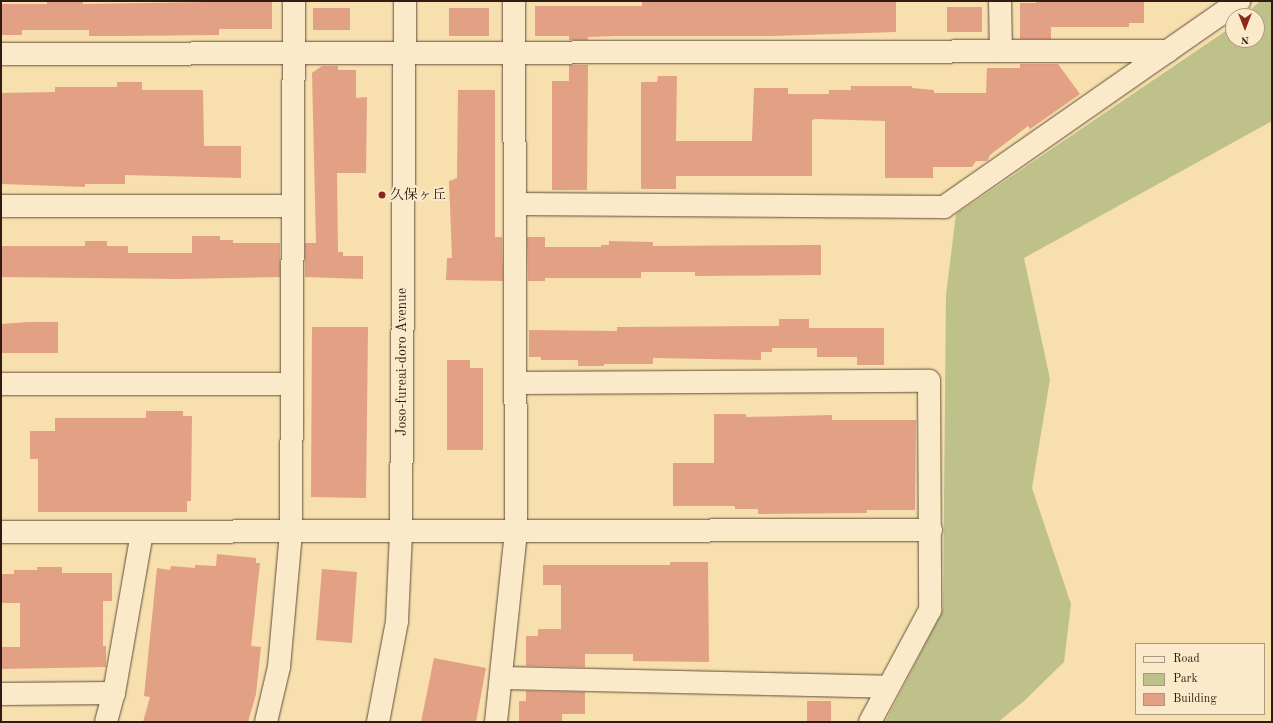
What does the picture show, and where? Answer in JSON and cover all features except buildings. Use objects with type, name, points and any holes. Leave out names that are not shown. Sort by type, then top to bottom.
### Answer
[{"type":"street","points":[[266,722],[279,667],[291,532],[294,1]]},
{"type":"street","name":"Joso-fureai-doro Avenue","points":[[378,722],[396,621],[401,532],[406,54],[405,1]]},
{"type":"street","points":[[496,722],[503,678],[516,531],[514,1]]},
{"type":"street","points":[[1000,1],[1001,51]]},
{"type":"street","points":[[515,204],[944,207],[1239,1]]},
{"type":"street","points":[[1,54],[1168,51]]},
{"type":"street","points":[[1,206],[293,206]]},
{"type":"street","points":[[516,382],[929,381],[931,530],[930,610],[870,722]]},
{"type":"street","points":[[1,384],[292,384]]},
{"type":"street","points":[[1,532],[931,530]]},
{"type":"street","points":[[106,722],[114,693],[142,532]]},
{"type":"street","points":[[503,678],[888,687]]},
{"type":"street","points":[[1,694],[114,693]]},
{"type":"green space","points":[[1260,1],[1272,1],[1272,121],[1024,258],[1050,379],[1032,488],[1071,604],[1064,662],[1024,701],[998,722],[885,722],[943,610],[946,295],[956,214],[1225,31],[1225,48],[1265,48],[1265,8],[1253,8]]},
{"type":"place","name":"久保ヶ丘","points":[[382,195]]}]
